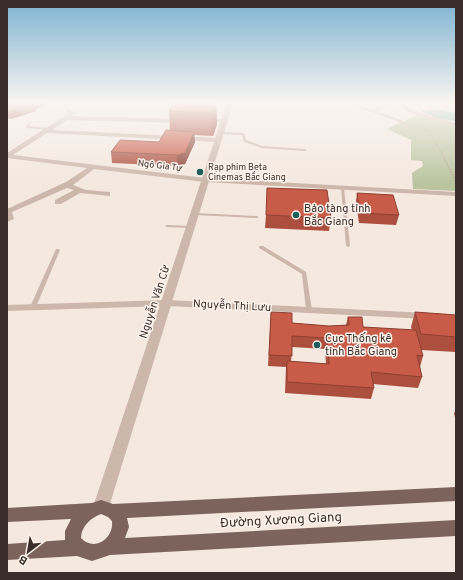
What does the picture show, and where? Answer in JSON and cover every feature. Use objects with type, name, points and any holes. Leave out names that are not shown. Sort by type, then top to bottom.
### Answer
[{"type":"main road","name":"Đường Xương Giang","points":[[7,515],[102,509],[456,494]]},
{"type":"main road","points":[[102,509],[120,522],[121,528],[119,536],[109,547],[101,552],[92,553],[85,552],[78,548],[74,542],[74,527],[78,520],[102,509]]},
{"type":"main road","name":"Đường Xương Giang","points":[[109,547],[456,528]]},
{"type":"main road","points":[[7,552],[78,548]]},
{"type":"street","points":[[7,156],[47,130]]},
{"type":"street","points":[[49,130],[219,137]]},
{"type":"street","name":"Nguyễn Văn Cừ","points":[[102,509],[221,130]]},
{"type":"street","name":"Ngô Gia Tự","points":[[7,156],[205,180],[456,194]]},
{"type":"street","points":[[7,220],[10,219],[8,211],[66,185],[92,167]]},
{"type":"street","points":[[66,185],[85,192],[107,194]]},
{"type":"street","points":[[58,202],[80,190]]},
{"type":"street","name":"Nguyễn Thị Lưu","points":[[7,308],[167,303],[440,317]]},
{"type":"lane","points":[[219,137],[243,134],[245,141],[262,146],[305,150]]},
{"type":"lane","points":[[342,188],[348,246]]},
{"type":"lane","points":[[195,214],[257,217]]},
{"type":"lane","points":[[166,226],[191,228]]},
{"type":"lane","points":[[261,247],[304,273],[309,310]]},
{"type":"lane","points":[[33,307],[58,250]]},
{"type":"path","points":[[425,130],[430,132],[433,136],[456,182]]},
{"type":"green space","points":[[389,130],[456,130],[456,191],[413,189],[412,173],[423,166],[422,161],[411,160],[411,140]]},
{"type":"building","points":[[166,130],[194,132],[185,153],[177,155],[111,152],[120,140],[159,142]]},
{"type":"building","points":[[267,188],[327,190],[331,218],[266,215]]},
{"type":"building","points":[[357,193],[393,195],[399,215],[360,213]]},
{"type":"building","points":[[271,312],[292,313],[292,323],[329,326],[349,325],[348,317],[362,317],[363,327],[416,330],[423,356],[417,355],[422,377],[371,372],[374,388],[287,382],[287,361],[329,364],[327,338],[292,336],[292,356],[269,355]]},
{"type":"building","points":[[415,312],[456,315],[456,337],[421,334]]},
{"type":"place","name":"Rạp phim Beta Cinemas Bắc Giang","points":[[200,172]]},
{"type":"place","name":"Bảo tàng tỉnh Bắc Giang","points":[[296,215]]},
{"type":"place","name":"Cục Thống kê tỉnh Bắc Giang","points":[[317,345]]}]
